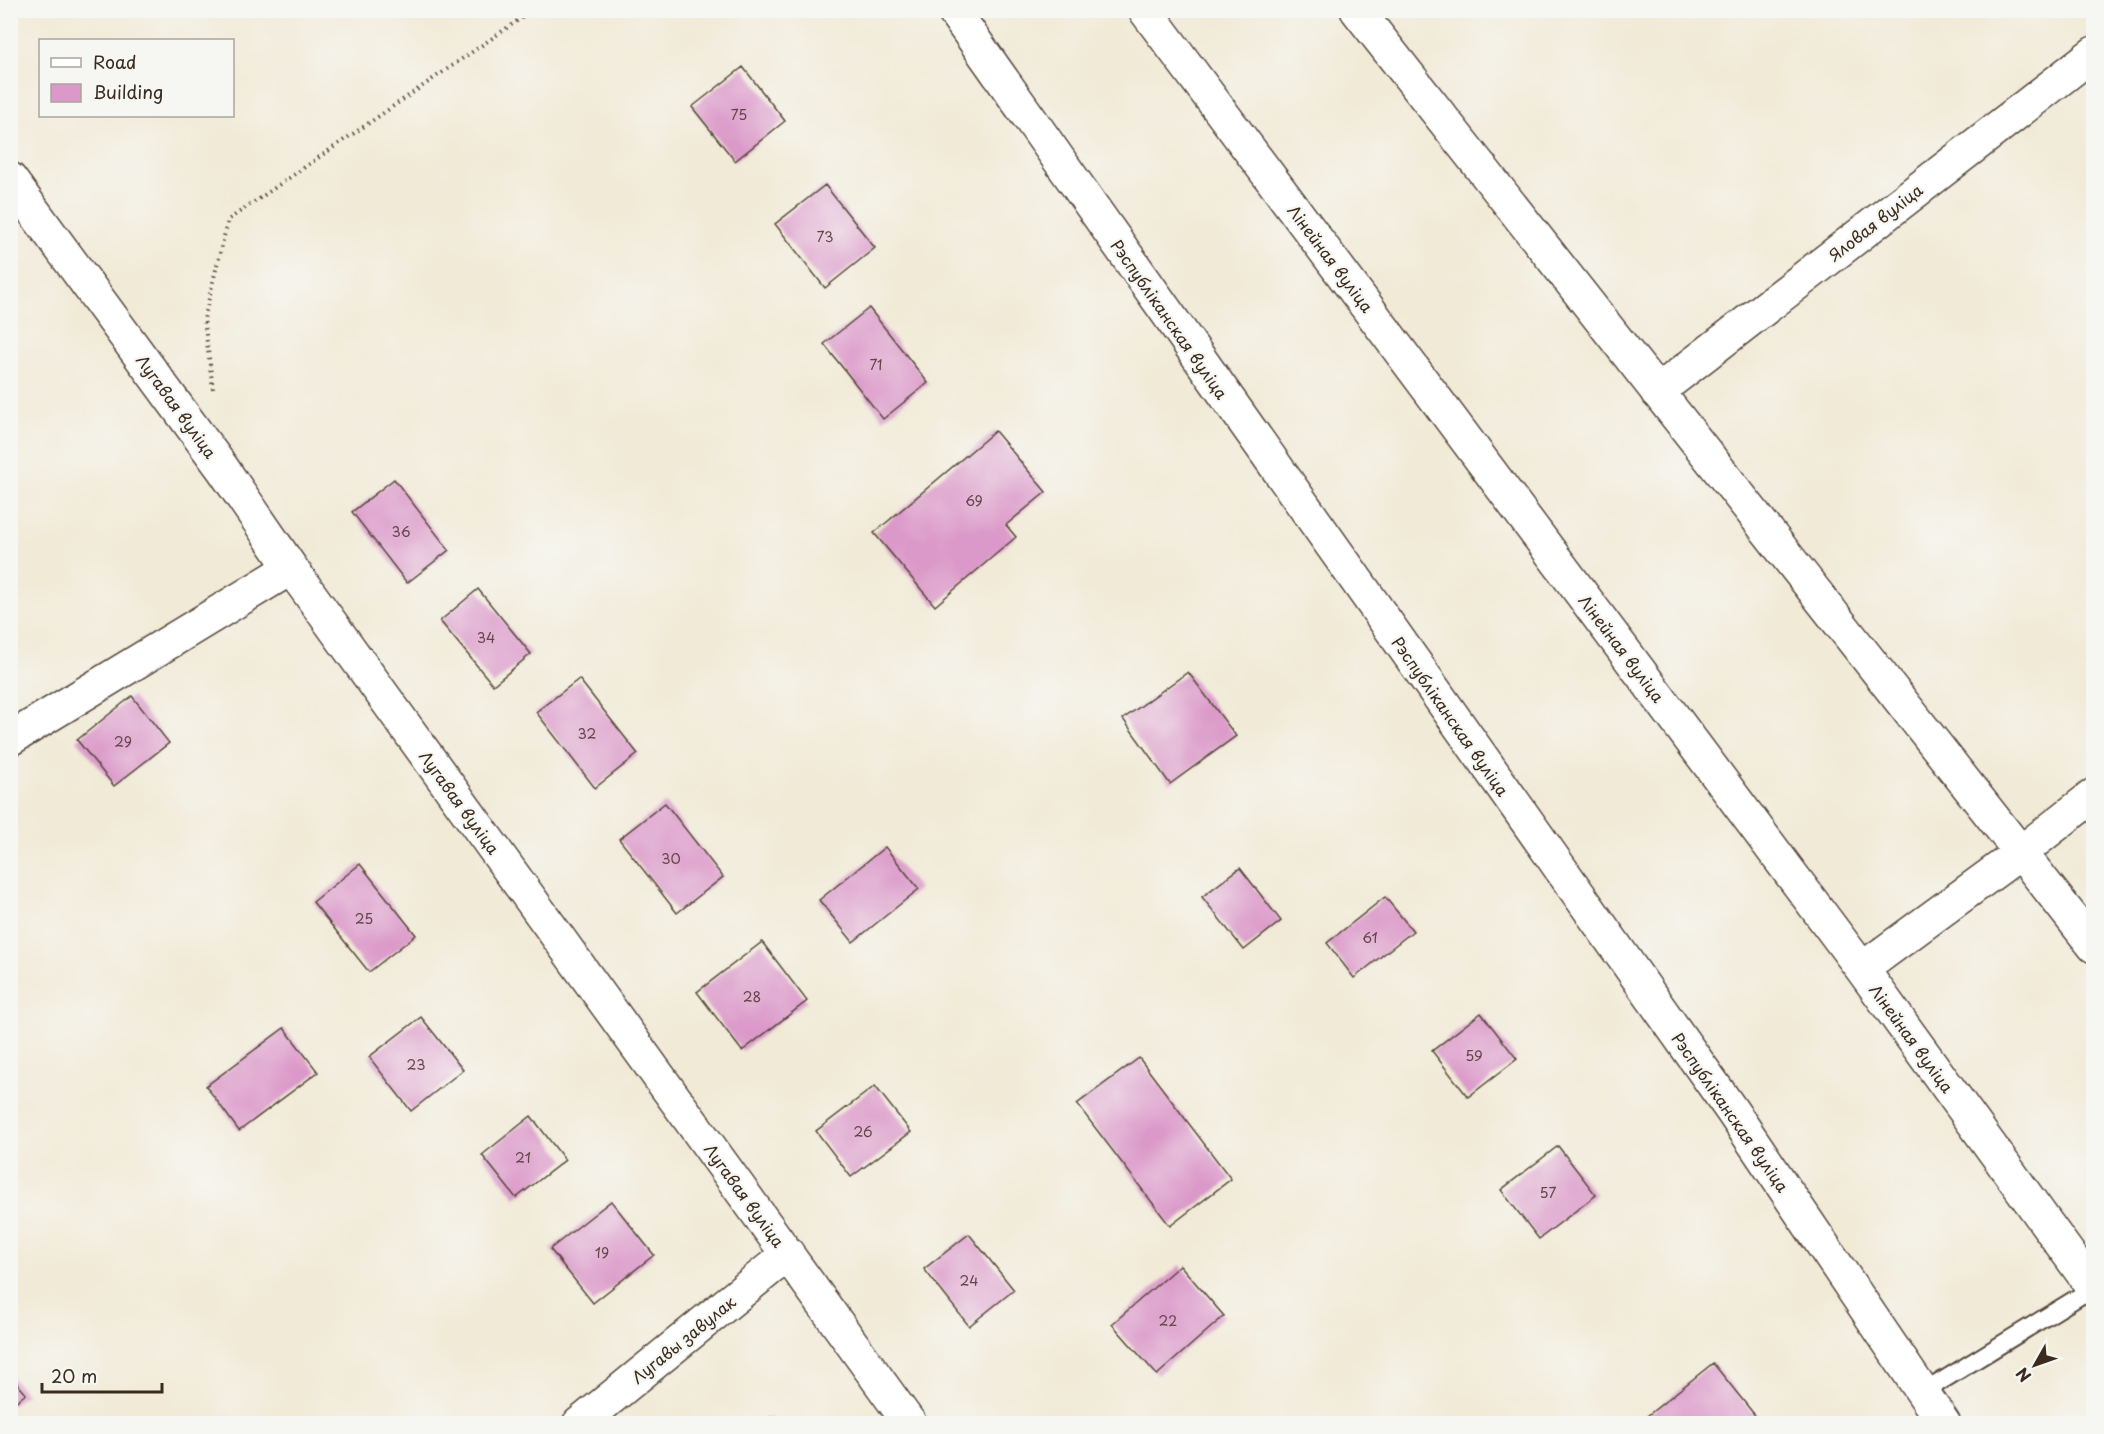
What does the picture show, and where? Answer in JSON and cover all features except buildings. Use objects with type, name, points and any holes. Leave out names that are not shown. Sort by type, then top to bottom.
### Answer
[{"type":"street","name":"Рэспубліканская вуліца","points":[[953,10],[1732,1111],[1944,1424]]},
{"type":"street","name":"Лінейная вуліца","points":[[1145,10],[1862,969],[2093,1289]]},
{"type":"street","points":[[1357,10],[2094,946]]},
{"type":"street","name":"Яловая вуліца","points":[[1656,392],[2094,53]]},
{"type":"street","name":"Лугавая вуліца","points":[[10,179],[223,469],[291,568],[910,1424]]},
{"type":"street","points":[[10,739],[291,568]]},
{"type":"street","points":[[1862,969],[2020,853],[2094,795]]},
{"type":"street","name":"Лугавы завулак","points":[[579,1424],[788,1254]]},
{"type":"lane","points":[[1922,1393],[2093,1289]]},
{"type":"path","points":[[214,400],[204,319],[228,220],[532,10]]}]
